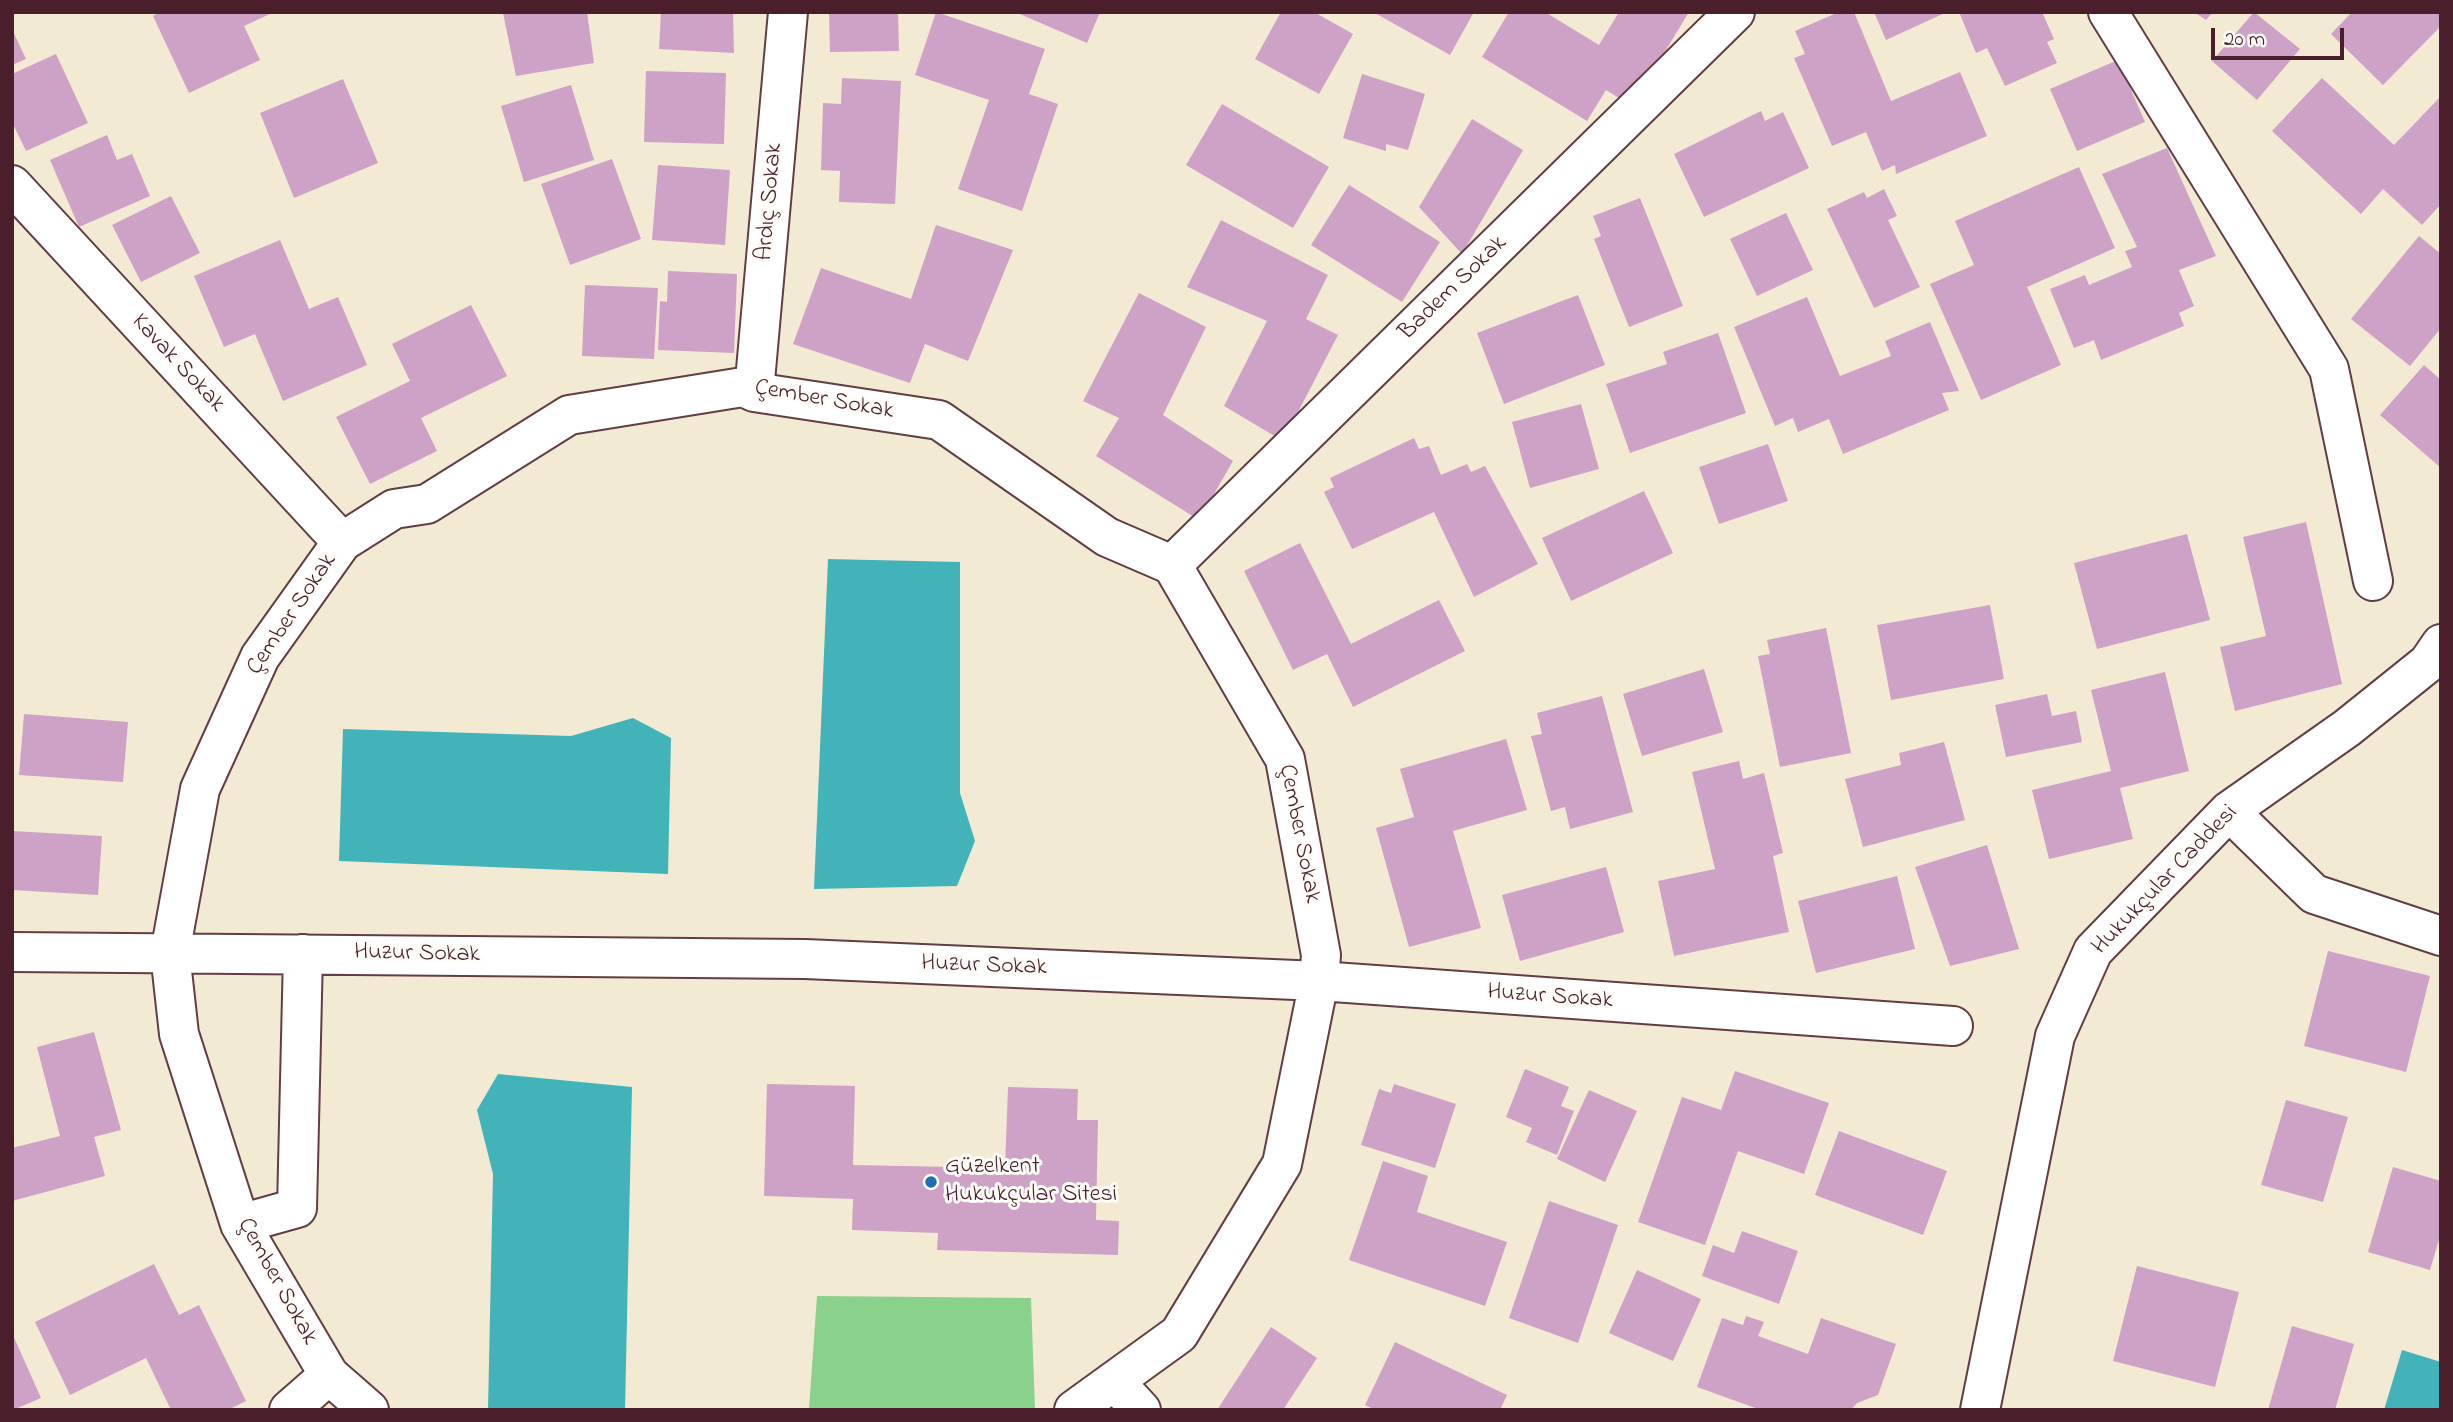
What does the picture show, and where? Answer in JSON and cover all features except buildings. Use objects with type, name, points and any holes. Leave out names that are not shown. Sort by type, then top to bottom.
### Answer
[{"type":"street","name":"Ardıç Sokak","points":[[754,392],[788,12]]},
{"type":"street","name":"Badem Sokak","points":[[1172,565],[1735,12]]},
{"type":"street","points":[[2108,12],[2329,369],[2373,581]]},
{"type":"street","name":"Kavak Sokak","points":[[12,185],[342,542]]},
{"type":"street","name":"Çember Sokak","points":[[369,1410],[329,1376],[240,1224],[179,1034],[170,953],[200,789],[260,657],[342,542],[394,509],[427,504],[569,415],[743,387],[754,392],[939,420],[1107,537],[1172,565],[1285,759],[1321,955],[1319,981],[1282,1164],[1179,1334],[1074,1410]]},
{"type":"street","name":"Hukukçular Caddesi","points":[[1980,1410],[2055,1036],[2093,951],[2229,811],[2347,728],[2428,663],[2441,644]]},
{"type":"street","points":[[2229,811],[2314,894],[2441,936]]},
{"type":"street","name":"Huzur Sokak","points":[[12,952],[805,959],[1319,981],[1954,1026]]},
{"type":"street","points":[[240,1224],[297,1208],[303,954]]},
{"type":"street","points":[[289,1410],[329,1376]]},
{"type":"street","points":[[1114,1381],[1141,1410]]},
{"type":"green space","points":[[817,1296],[1031,1298],[1035,1410],[809,1409]]},
{"type":"water","points":[[828,559],[960,562],[960,793],[975,841],[957,886],[814,889]]},
{"type":"water","points":[[633,718],[671,738],[668,874],[339,861],[343,729],[571,736]]},
{"type":"water","points":[[498,1074],[632,1087],[625,1410],[488,1409],[493,1174],[477,1110]]},
{"type":"water","points":[[2402,1350],[2441,1362],[2441,1410],[2384,1410]]},
{"type":"place","name":"Güzelkent Hukukçular Sitesi","points":[[931,1182]]}]
